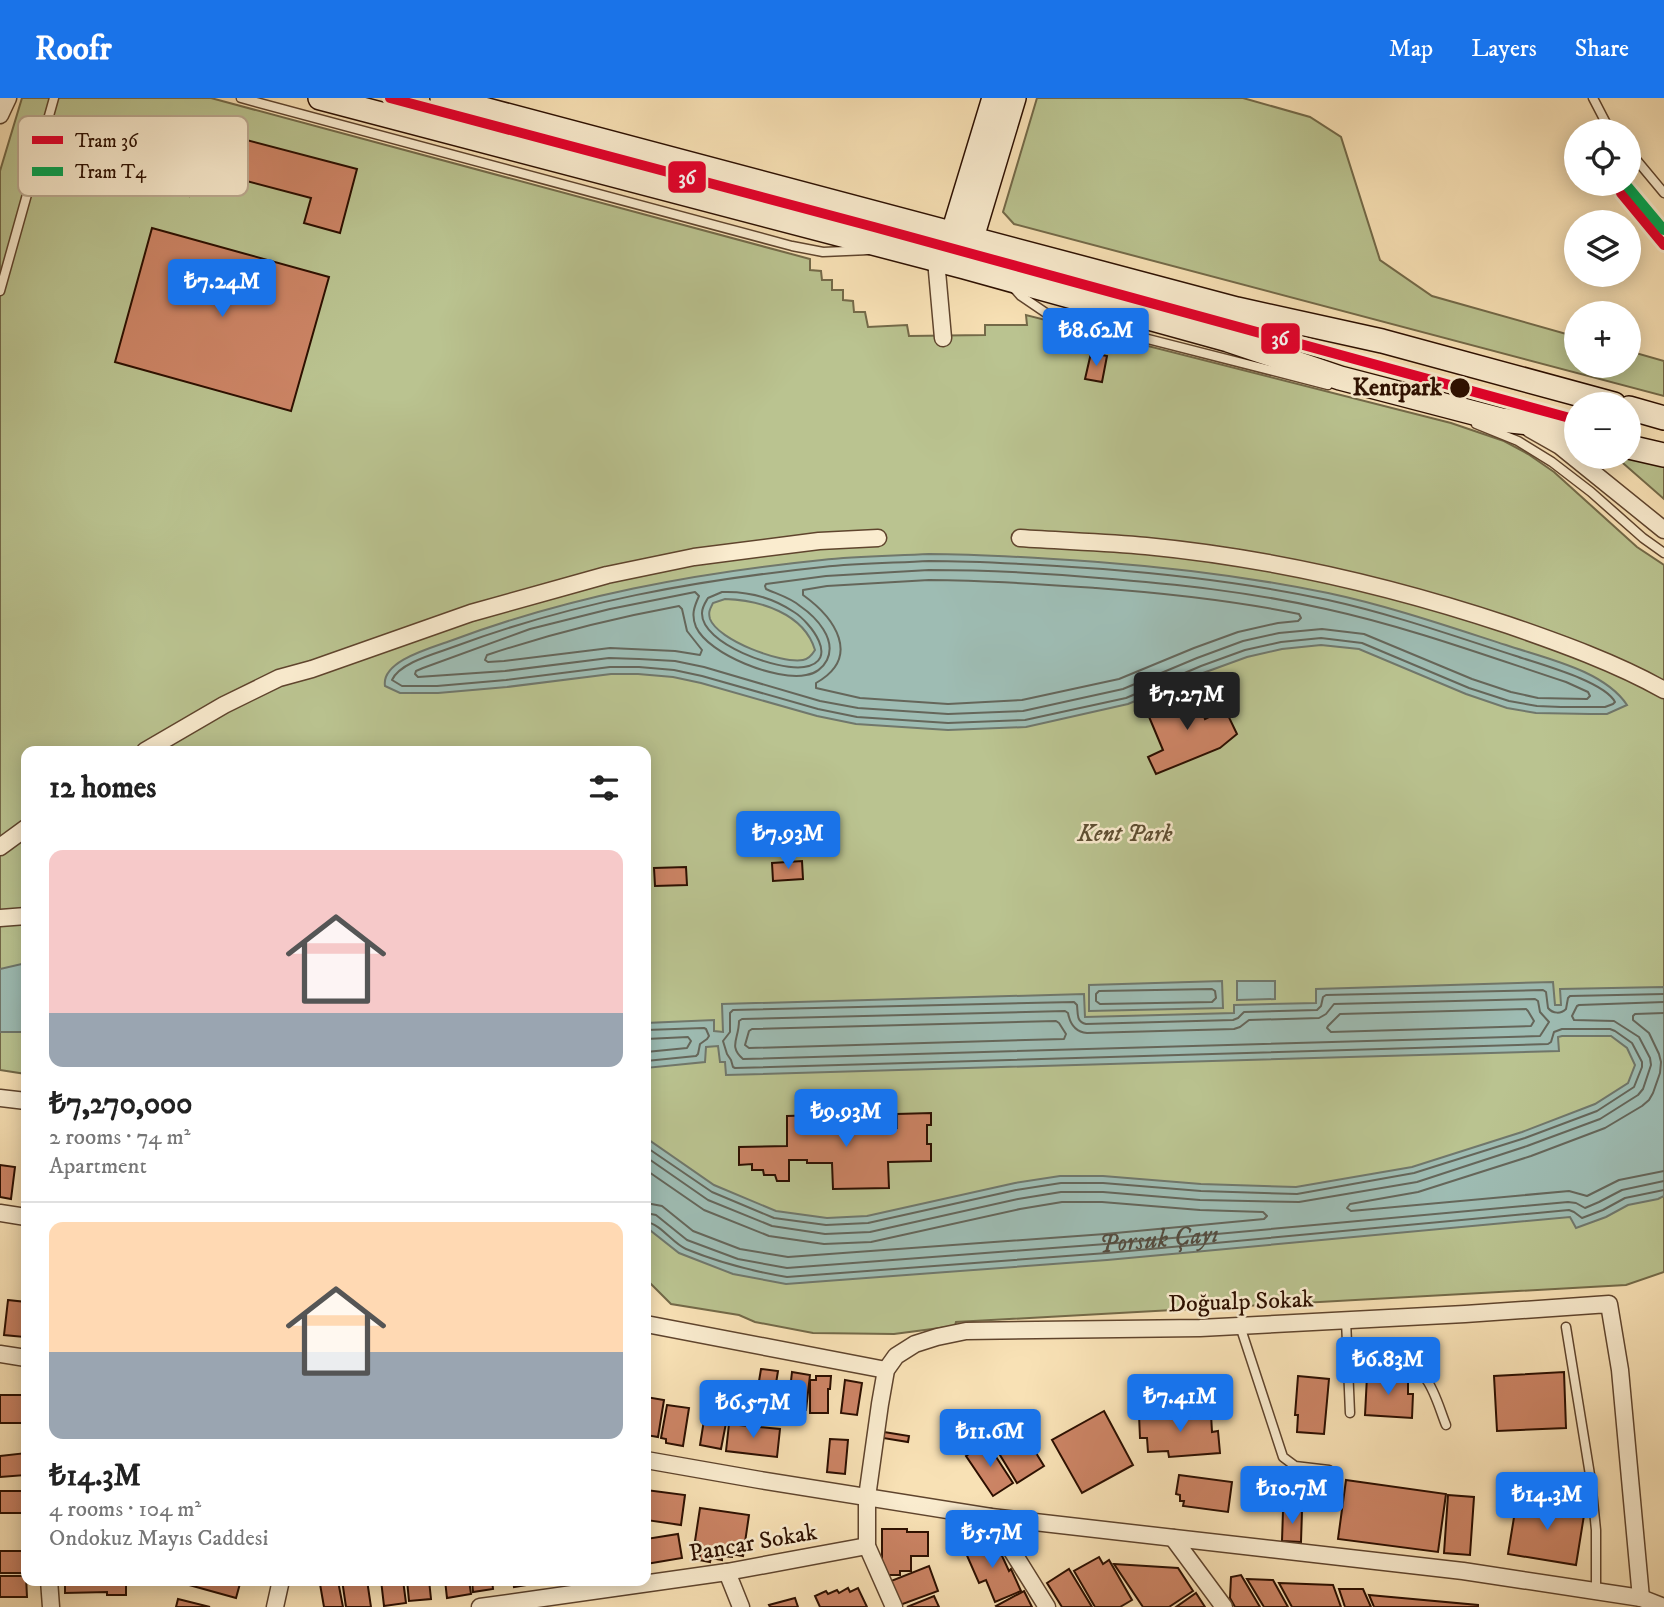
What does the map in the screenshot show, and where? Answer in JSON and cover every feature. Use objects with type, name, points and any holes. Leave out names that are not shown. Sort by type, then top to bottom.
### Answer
[{"type":"main road","points":[[320,98],[1007,279],[1228,340],[1340,378],[1501,420],[1564,430]]},
{"type":"main road","points":[[442,98],[1237,309],[1382,341],[1570,392]]},
{"type":"main road","points":[[962,236],[994,98]]},
{"type":"main road","points":[[948,263],[962,236],[1014,98]]},
{"type":"main road","points":[[1641,411],[1664,418]]},
{"type":"main road","points":[[1641,450],[1664,455]]},
{"type":"street","points":[[0,113],[6,98]]},
{"type":"street","points":[[943,338],[948,263]]},
{"type":"street","points":[[1501,420],[1535,430],[1560,446],[1664,530]]},
{"type":"street","points":[[154,746],[224,705],[279,678],[535,594],[607,575],[694,557],[819,541],[878,538]]},
{"type":"street","points":[[1020,538],[1147,546],[1262,562],[1358,581],[1454,607],[1545,638],[1643,678],[1664,690]]},
{"type":"street","points":[[0,847],[21,832]]},
{"type":"street","points":[[0,918],[21,916]]},
{"type":"street","points":[[0,1098],[21,1100]]},
{"type":"street","points":[[0,1213],[21,1216]]},
{"type":"street","name":"Doğualp Sokak","points":[[886,1370],[896,1356],[915,1344],[966,1331],[1200,1328],[1609,1304],[1620,1370],[1641,1598]]},
{"type":"street","points":[[651,1325],[886,1370],[867,1497],[867,1546],[894,1607]]},
{"type":"street","points":[[0,1354],[21,1357]]},
{"type":"street","points":[[651,1461],[991,1517],[1463,1571],[1641,1598],[1664,1607]]},
{"type":"street","points":[[991,1517],[1047,1607]]},
{"type":"street","points":[[1173,1538],[1224,1607]]},
{"type":"street","name":"Pancar Sokak","points":[[651,1585],[867,1546]]},
{"type":"street","points":[[727,1572],[741,1607]]},
{"type":"street","points":[[49,1586],[51,1607]]},
{"type":"street","points":[[275,1607],[280,1586]]},
{"type":"street","name":"Pancar Sokak","points":[[480,1607],[555,1602],[647,1586]]},
{"type":"lane","points":[[49,116],[54,98]]},
{"type":"lane","points":[[241,98],[792,246],[823,252],[893,248]]},
{"type":"lane","points":[[1593,98],[1604,119]]},
{"type":"lane","points":[[1641,165],[1664,193]]},
{"type":"lane","points":[[0,291],[27,196]]},
{"type":"lane","points":[[1007,279],[1021,296],[1046,313],[1338,388]]},
{"type":"lane","points":[[1470,422],[1529,446],[1591,492],[1643,538],[1664,552]]},
{"type":"lane","points":[[1346,1320],[1350,1413]]},
{"type":"lane","points":[[1240,1326],[1283,1457],[1295,1466],[1329,1470]]},
{"type":"lane","points":[[1566,1327],[1591,1481],[1596,1530],[1596,1591]]},
{"type":"lane","points":[[1348,1361],[1390,1361],[1411,1366],[1428,1380],[1446,1425]]},
{"type":"green space","name":"Kent Park","points":[[22,98],[211,98],[810,259],[810,270],[821,271],[822,280],[832,280],[832,290],[843,290],[843,300],[853,301],[854,312],[865,312],[868,327],[907,325],[909,336],[985,335],[985,325],[1027,325],[1026,315],[1451,423],[1504,441],[1528,454],[1554,472],[1637,547],[1664,565],[1664,1272],[1626,1285],[956,1322],[955,1326],[894,1334],[813,1333],[755,1322],[739,1315],[671,1304],[651,1284],[651,746],[21,746],[21,1073],[0,1070],[0,171]]},
{"type":"green space","points":[[1037,98],[1243,98],[1310,117],[1341,137],[1380,260],[1432,296],[1564,333],[1564,370],[1014,224],[1003,212]]},
{"type":"green space","points":[[1641,354],[1664,361],[1664,396],[1596,378],[1641,378]]},
{"type":"green space","points":[[1641,460],[1664,466],[1664,499],[1630,469],[1641,469]]},
{"type":"water","points":[[916,555],[992,555],[1127,564],[1242,578],[1328,593],[1418,617],[1555,660],[1604,683],[1627,705],[1607,714],[1536,713],[1507,708],[1466,694],[1359,649],[1321,645],[1282,649],[1247,657],[1128,704],[1026,727],[948,730],[856,724],[817,716],[701,683],[638,674],[611,674],[438,693],[400,693],[385,686],[391,669],[420,652],[495,625],[587,599],[680,579],[774,565]],"holes":[[[725,599],[766,606],[791,618],[809,637],[815,650],[813,654],[803,660],[780,658],[751,649],[725,635],[710,619],[710,609],[713,603]]]},
{"type":"water","points":[[21,964],[21,1032],[0,1032],[0,969]]},
{"type":"water","points":[[1222,981],[1223,1008],[1089,1011],[1089,985]]},
{"type":"water","points":[[1237,981],[1275,981],[1275,999],[1237,1000]]},
{"type":"water","name":"Porsuk Çayı","points":[[1553,982],[1555,1005],[1561,1005],[1560,989],[1664,987],[1664,1196],[1628,1205],[1576,1228],[1570,1217],[1107,1260],[786,1284],[733,1274],[679,1253],[651,1231],[651,1141],[714,1185],[776,1211],[827,1218],[867,1216],[1015,1183],[1060,1176],[1296,1187],[1412,1167],[1522,1132],[1595,1104],[1628,1083],[1635,1065],[1627,1048],[1611,1036],[1562,1036],[1558,1037],[1559,1051],[726,1075],[725,1062],[720,1062],[718,1046],[706,1047],[705,1062],[651,1067],[651,1023],[714,1020],[714,1031],[723,1032],[722,1004],[1084,994],[1085,1017],[1234,1013],[1234,1005],[1316,1003],[1316,989]]},
{"type":"building","points":[[248,140],[357,169],[340,233],[304,223],[311,198],[248,181]]},
{"type":"building","points":[[152,228],[329,277],[291,411],[115,362]]},
{"type":"building","points":[[1091,353],[1107,356],[1102,382],[1085,379]]},
{"type":"building","points":[[1196,693],[1205,719],[1225,709],[1237,734],[1220,748],[1156,774],[1148,757],[1163,750],[1147,712]]},
{"type":"building","points":[[802,861],[803,879],[773,881],[772,863]]},
{"type":"building","points":[[686,867],[687,885],[655,886],[654,868]]},
{"type":"building","points":[[931,1113],[931,1125],[927,1125],[927,1144],[931,1144],[931,1161],[888,1162],[889,1188],[833,1189],[832,1163],[789,1160],[789,1181],[777,1181],[775,1175],[764,1175],[763,1170],[752,1170],[752,1164],[739,1165],[739,1147],[787,1146],[787,1116],[821,1115],[822,1132],[833,1132],[833,1127],[848,1118],[863,1115],[889,1125],[889,1129],[897,1128],[897,1114]]},
{"type":"building","points":[[0,1165],[15,1167],[11,1199],[0,1197]]},
{"type":"building","points":[[8,1300],[21,1301],[21,1337],[4,1335]]},
{"type":"building","points":[[761,1369],[778,1371],[773,1402],[756,1399]]},
{"type":"building","points":[[792,1372],[810,1375],[806,1410],[788,1408]]},
{"type":"building","points":[[1564,1372],[1566,1428],[1497,1431],[1494,1376]]},
{"type":"building","points":[[816,1376],[831,1376],[828,1413],[810,1413],[810,1380],[816,1380]]},
{"type":"building","points":[[1298,1376],[1329,1379],[1324,1434],[1297,1432],[1298,1415],[1295,1415]]},
{"type":"building","points":[[1367,1376],[1408,1378],[1408,1394],[1413,1394],[1412,1418],[1365,1415]]},
{"type":"building","points":[[845,1380],[862,1383],[857,1415],[841,1413]]},
{"type":"building","points":[[0,1395],[21,1395],[21,1423],[0,1423]]},
{"type":"building","points":[[651,1398],[664,1400],[658,1437],[651,1436]]},
{"type":"building","points":[[667,1405],[689,1408],[683,1446],[666,1443],[666,1439],[661,1438]]},
{"type":"building","points":[[1104,1411],[1133,1465],[1082,1493],[1052,1440]]},
{"type":"building","points":[[1206,1411],[1206,1415],[1211,1414],[1212,1432],[1218,1431],[1220,1453],[1169,1457],[1168,1451],[1148,1452],[1147,1438],[1140,1438],[1139,1415]]},
{"type":"building","points":[[1011,1416],[1044,1466],[1017,1483],[986,1432]]},
{"type":"building","points":[[704,1420],[726,1423],[721,1449],[700,1445]]},
{"type":"building","points":[[729,1424],[780,1429],[777,1457],[726,1451]]},
{"type":"building","points":[[884,1432],[909,1436],[908,1442],[883,1438]]},
{"type":"building","points":[[830,1439],[848,1440],[845,1474],[827,1472]]},
{"type":"building","points":[[987,1443],[1013,1483],[993,1496],[966,1456]]},
{"type":"building","points":[[21,1454],[21,1475],[0,1477],[0,1456]]},
{"type":"building","points":[[1179,1475],[1232,1482],[1228,1512],[1183,1506],[1184,1501],[1180,1501],[1180,1495],[1176,1494]]},
{"type":"building","points":[[1346,1480],[1446,1494],[1438,1552],[1338,1539]]},
{"type":"building","points":[[0,1491],[21,1491],[21,1513],[0,1513]]},
{"type":"building","points":[[651,1491],[685,1495],[681,1525],[651,1521]]},
{"type":"building","points":[[1448,1495],[1474,1497],[1470,1555],[1444,1553]]},
{"type":"building","points":[[1517,1499],[1585,1509],[1576,1565],[1508,1554]]},
{"type":"building","points":[[700,1508],[749,1515],[743,1556],[732,1554],[732,1557],[722,1556],[722,1560],[711,1558],[710,1562],[699,1560],[701,1551],[697,1551],[699,1542],[695,1541]]},
{"type":"building","points":[[1283,1511],[1302,1511],[1301,1542],[1282,1541]]},
{"type":"building","points":[[882,1529],[928,1532],[928,1556],[911,1556],[911,1571],[900,1571],[900,1575],[886,1575],[886,1569],[882,1569]]},
{"type":"building","points":[[678,1534],[682,1558],[651,1563],[651,1538]]},
{"type":"building","points":[[961,1542],[997,1545],[1021,1591],[995,1602],[986,1580],[979,1583]]},
{"type":"building","points":[[0,1551],[21,1551],[21,1573],[0,1573]]},
{"type":"building","points":[[1099,1557],[1103,1564],[1109,1560],[1132,1600],[1120,1607],[1095,1607],[1074,1571]]},
{"type":"building","points":[[1114,1564],[1178,1568],[1193,1591],[1169,1607],[1143,1607]]},
{"type":"building","points":[[929,1566],[938,1591],[900,1605],[891,1581]]},
{"type":"building","points":[[1069,1569],[1092,1607],[1062,1607],[1047,1583]]},
{"type":"building","points":[[1241,1575],[1260,1607],[1235,1607],[1230,1598],[1231,1577]]},
{"type":"building","points":[[0,1576],[21,1576],[21,1586],[26,1586],[27,1597],[0,1597]]},
{"type":"building","points":[[1247,1579],[1273,1580],[1288,1607],[1264,1607]]},
{"type":"building","points":[[1279,1583],[1333,1585],[1341,1607],[1292,1607]]},
{"type":"building","points":[[65,1586],[126,1586],[126,1595],[107,1595],[107,1592],[65,1593]]},
{"type":"building","points":[[193,1586],[239,1586],[236,1598]]},
{"type":"building","points":[[320,1586],[339,1586],[343,1607],[324,1607]]},
{"type":"building","points":[[343,1586],[368,1586],[371,1607],[346,1607]]},
{"type":"building","points":[[382,1586],[404,1586],[406,1603],[384,1606]]},
{"type":"building","points":[[408,1586],[430,1586],[431,1599],[409,1601]]},
{"type":"building","points":[[446,1586],[470,1586],[471,1594],[447,1598]]},
{"type":"building","points":[[472,1586],[493,1586],[493,1589],[473,1592]]},
{"type":"building","points":[[848,1588],[850,1592],[858,1588],[867,1607],[820,1607],[815,1596],[826,1591],[828,1594],[837,1590],[839,1593]]},
{"type":"building","points":[[1339,1589],[1363,1589],[1371,1607],[1345,1607]]},
{"type":"building","points":[[1024,1591],[1032,1607],[996,1606]]},
{"type":"building","points":[[1196,1593],[1205,1607],[1176,1607]]},
{"type":"building","points":[[1369,1595],[1478,1605],[1478,1607],[1374,1607]]},
{"type":"building","points":[[934,1596],[939,1607],[907,1607]]},
{"type":"building","points":[[795,1598],[798,1607],[769,1605]]},
{"type":"building","points":[[178,1599],[210,1607],[176,1607]]},
{"type":"tram line","name":"36","points":[[390,98],[874,227],[1564,416]]},
{"type":"tram line","name":"36","points":[[1623,196],[1664,245]]},
{"type":"tram line","name":"T4","points":[[1636,196],[1664,230]]},
{"type":"place","name":"Kentpark","points":[[1460,388]]}]
